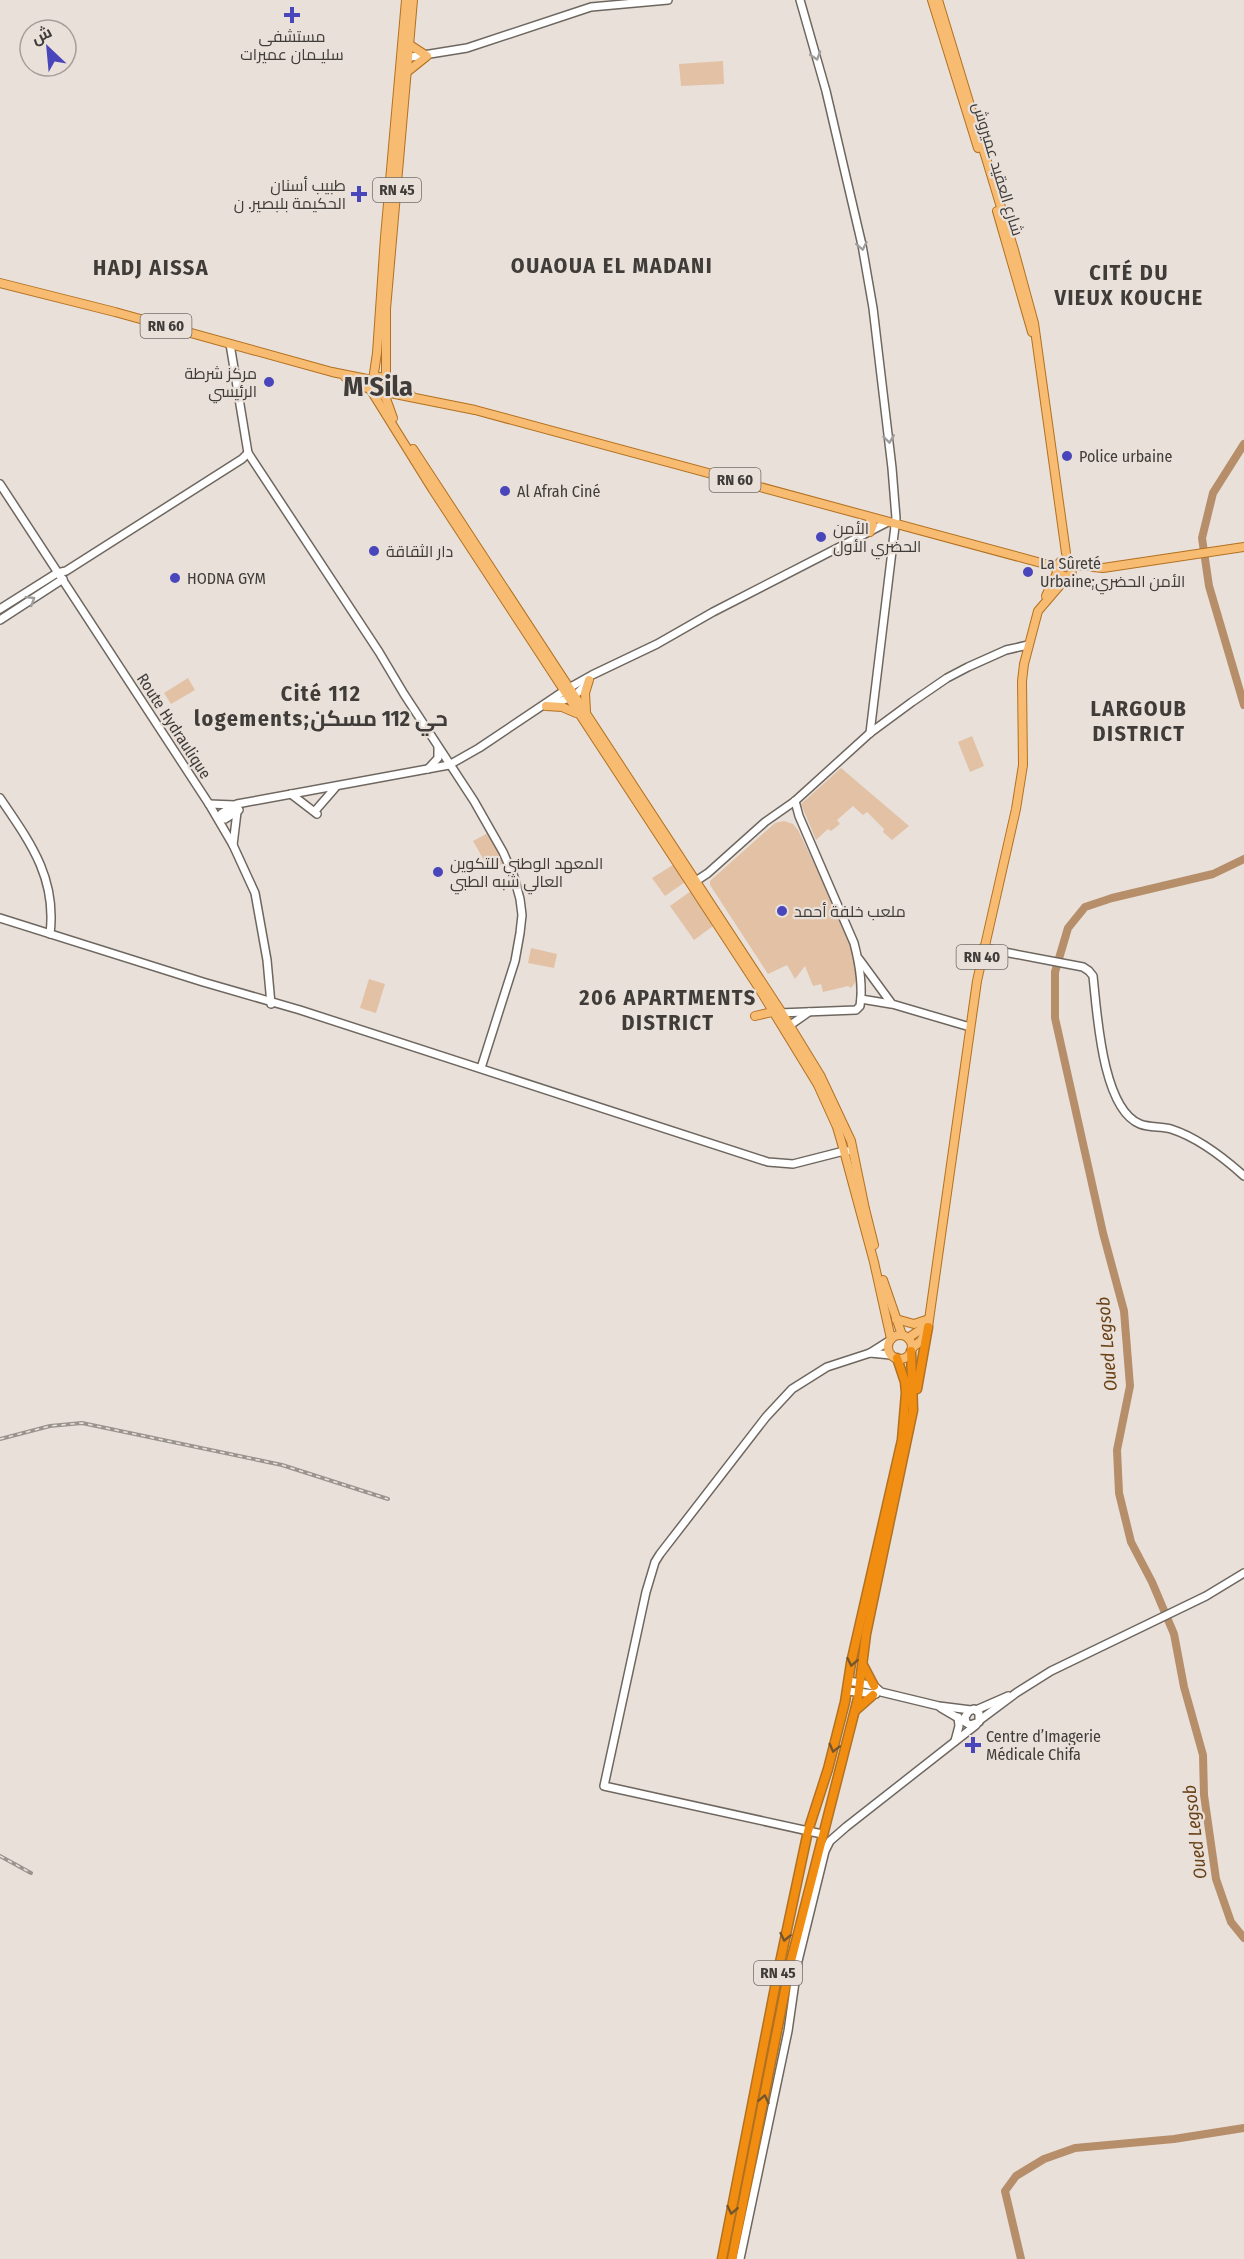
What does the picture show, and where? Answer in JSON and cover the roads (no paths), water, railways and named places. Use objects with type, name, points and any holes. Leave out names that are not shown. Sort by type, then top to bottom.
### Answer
[{"type":"highway","name":"RN 40","points":[[913,1410],[927,1320]]},
{"type":"highway","name":"RN 45","points":[[732,2259],[790,1965],[861,1683],[861,1662],[913,1410],[911,1350]]},
{"type":"highway","name":"RN 45","points":[[722,2259],[808,1831],[828,1769],[847,1691],[902,1440],[905,1382],[894,1357]]},
{"type":"highway","points":[[853,1712],[876,1691],[861,1662]]},
{"type":"main road","name":"RN 45","points":[[406,0],[406,72],[386,309],[385,388],[388,408],[510,602],[776,1013],[818,1085],[837,1127],[844,1150],[876,1272],[890,1340]]},
{"type":"main road","name":"RN 45","points":[[372,380],[377,353],[385,237],[405,58],[410,45],[413,0]]},
{"type":"main road","name":"شارع العقيد عميروش","points":[[932,0],[987,177],[1029,325],[1038,345]]},
{"type":"main road","name":"شارع العقيد عميروش","points":[[938,0],[1014,250],[1038,345],[1066,566]]},
{"type":"main road","points":[[406,72],[427,56],[410,45]]},
{"type":"main road","name":"RN 60","points":[[0,283],[332,372],[356,380],[371,391]]},
{"type":"main road","points":[[374,366],[356,380],[383,410]]},
{"type":"main road","points":[[386,368],[403,392],[392,405],[397,425]]},
{"type":"main road","points":[[380,377],[385,388],[377,394],[371,391],[372,380],[380,377]]},
{"type":"main road","name":"RN 60","points":[[356,380],[372,380]]},
{"type":"main road","name":"RN 60","points":[[385,388],[475,410],[869,517],[1066,566]]},
{"type":"main road","name":"RN 45","points":[[371,391],[510,602]]},
{"type":"main road","points":[[869,517],[873,525],[870,532]]},
{"type":"main road","points":[[1064,543],[1066,566]]},
{"type":"main road","points":[[1095,569],[1244,547]]},
{"type":"main road","name":"RN 40","points":[[927,1320],[983,948],[1016,809],[1023,765],[1022,681],[1028,645],[1034,620],[1066,566]]},
{"type":"main road","points":[[543,707],[562,707],[582,713],[585,693],[591,678]]},
{"type":"main road","name":"RN 45","points":[[776,1013],[789,1026],[831,1096],[851,1141],[865,1209],[896,1319],[905,1337]]},
{"type":"main road","points":[[754,1016],[776,1013]]},
{"type":"main road","points":[[896,1319],[914,1324],[927,1320]]},
{"type":"main road","points":[[927,1320],[921,1341],[904,1358],[894,1357],[888,1348],[890,1340],[896,1335],[905,1337],[923,1328],[927,1320]]},
{"type":"main road","points":[[905,1337],[911,1350]]},
{"type":"street","points":[[405,58],[467,48],[591,7],[668,0]]},
{"type":"street","points":[[800,0],[826,91],[862,245],[873,308],[889,441],[892,523],[870,733]]},
{"type":"street","points":[[230,344],[248,453],[474,801],[503,852],[514,877],[520,899],[522,925],[515,961],[481,1068]]},
{"type":"street","points":[[0,609],[57,573],[66,571],[248,453]]},
{"type":"street","name":"Route Hydraulique","points":[[0,484],[209,804],[233,845],[253,886],[257,901],[272,1004]]},
{"type":"street","points":[[218,818],[222,813],[240,807],[291,794],[449,765],[567,690],[657,644],[713,612],[892,523]]},
{"type":"street","points":[[0,620],[62,581],[66,571]]},
{"type":"street","points":[[693,883],[708,873],[765,822],[795,801],[870,733],[947,678],[989,657],[1028,645]]},
{"type":"street","points":[[543,707],[572,698],[583,690],[591,678]]},
{"type":"street","points":[[428,769],[439,755],[437,746]]},
{"type":"street","points":[[291,794],[316,812],[335,787]]},
{"type":"street","points":[[0,798],[38,856],[47,883],[52,911],[51,934]]},
{"type":"street","points":[[776,1013],[856,1010],[860,1006],[861,999],[857,957],[848,927],[799,816],[795,801]]},
{"type":"street","points":[[209,804],[240,807]]},
{"type":"street","points":[[233,845],[240,807]]},
{"type":"street","points":[[784,808],[799,816]]},
{"type":"street","points":[[0,918],[272,1004],[300,1010],[768,1162],[793,1164],[844,1150],[854,1152]]},
{"type":"street","points":[[983,948],[1087,969],[1093,976],[1107,1074],[1114,1093],[1125,1112],[1140,1124],[1171,1129],[1191,1138],[1210,1149],[1244,1176]]},
{"type":"street","points":[[857,957],[892,1004]]},
{"type":"street","points":[[861,999],[892,1004],[970,1027]]},
{"type":"street","points":[[789,1026],[809,1012]]},
{"type":"street","points":[[822,1834],[604,1785],[646,1592],[655,1562],[660,1554],[766,1417],[792,1389],[827,1367],[870,1353],[890,1340]]},
{"type":"street","points":[[870,1353],[894,1357]]},
{"type":"street","points":[[740,2259],[788,2031],[798,1961],[825,1851],[830,1841],[1016,1693],[1068,1662],[1222,1588],[1244,1573]]},
{"type":"street","points":[[849,1681],[861,1683],[876,1691],[939,1706],[974,1710],[980,1713],[978,1722]]},
{"type":"street","points":[[847,1691],[859,1693],[876,1691]]},
{"type":"street","points":[[966,1722],[965,1714],[1016,1693]]},
{"type":"street","points":[[939,1706],[970,1725],[978,1722]]},
{"type":"street","points":[[955,1742],[959,1726],[957,1717]]},
{"type":"waterway","name":"Oued Legsob","points":[[1244,444],[1213,493],[1202,538],[1209,586],[1244,705]]},
{"type":"waterway","name":"Oued Legsob","points":[[1244,859],[1213,874],[1112,898],[1085,907],[1068,928],[1055,972],[1055,1018],[1103,1233],[1124,1311],[1130,1386],[1117,1450],[1119,1493],[1131,1542],[1152,1582],[1174,1634],[1184,1687],[1203,1755],[1204,1795],[1216,1879],[1231,1922],[1244,1938]]},
{"type":"waterway","name":"Oued Legsob","points":[[1021,2259],[1005,2191],[1016,2176],[1044,2159],[1075,2148],[1174,2139],[1244,2128]]},
{"type":"tunnel","points":[[1074,567],[1093,567]]},
{"type":"railway","points":[[0,1439],[50,1426],[82,1423],[282,1465],[388,1499]]},
{"type":"railway","points":[[0,1856],[31,1873]]},
{"type":"place","name":"مستشفى سليـمان عميرات","points":[[292,15]]},
{"type":"place","name":"طبيب أسنان الحكيمة بلبصير. ن","points":[[359,194]]},
{"type":"place","name":"مركز شرطة الرئيسي","points":[[269,382]]},
{"type":"place","name":"Police urbaine","points":[[1067,456]]},
{"type":"place","name":"Al Afrah Ciné","points":[[505,491]]},
{"type":"place","name":"الأمن الحضري الأول","points":[[821,537]]},
{"type":"place","name":"دار الثقاقة","points":[[374,551]]},
{"type":"place","name":"La Sûreté Urbaine;الأمن الحضري","points":[[1028,572]]},
{"type":"place","name":"HODNA GYM","points":[[175,578]]},
{"type":"place","name":"المعهد الوطني للتكوين العالي شبه الطبي","points":[[438,872]]},
{"type":"place","name":"ملعب خلفة أحمد","points":[[782,911]]},
{"type":"place","name":"Centre d’Imagerie Médicale Chifa","points":[[973,1745]]},
{"type":"district","name":"OUAOUA EL MADANI","points":[[612,265]]},
{"type":"district","name":"HADJ AISSA","points":[[151,267]]},
{"type":"district","name":"CITÉ DU VIEUX KOUCHE","points":[[1129,284]]},
{"type":"district","name":"M'Sila","points":[[378,386]]},
{"type":"district","name":"Cité 112 logements;حي 112 مسكن","points":[[321,706]]},
{"type":"district","name":"LARGOUB DISTRICT","points":[[1139,720]]},
{"type":"district","name":"206 APARTMENTS DISTRICT","points":[[668,1010]]}]
